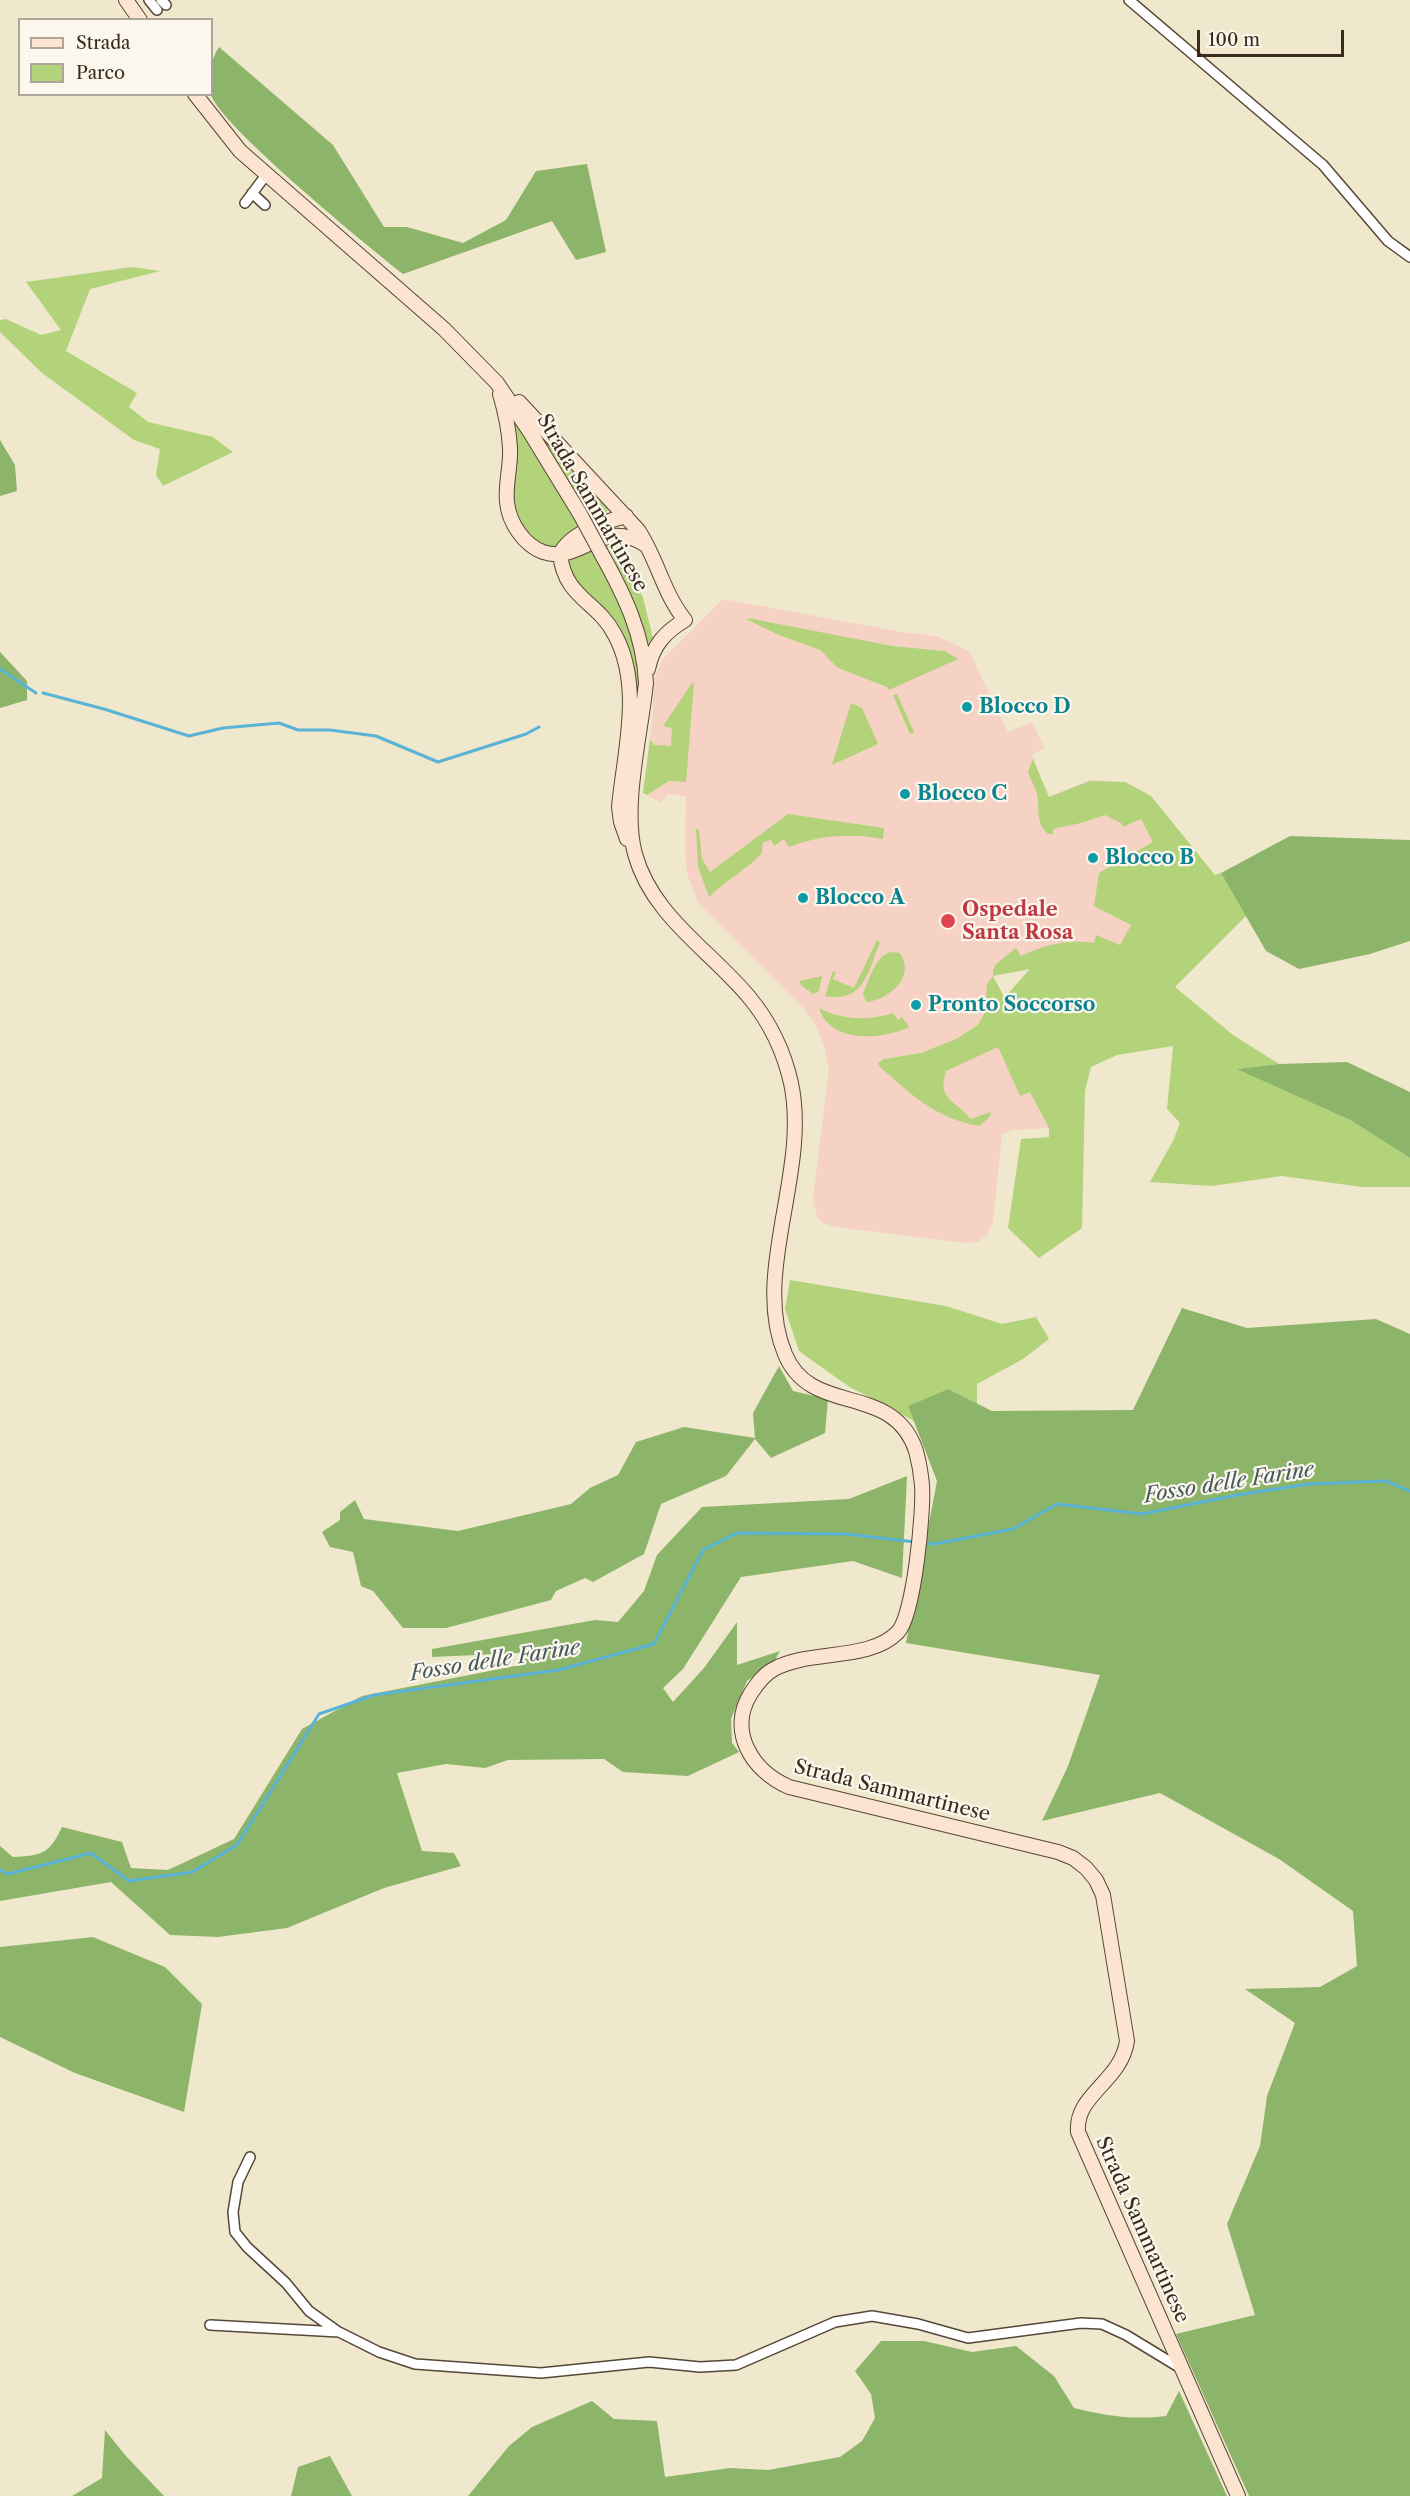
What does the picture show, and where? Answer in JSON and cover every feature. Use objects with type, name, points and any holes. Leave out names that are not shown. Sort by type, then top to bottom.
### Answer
[{"type":"main road","points":[[131,2],[139,18]]},
{"type":"main road","name":"Strada Sammartinese","points":[[197,96],[240,151],[444,329],[497,383],[580,514],[633,618],[643,656],[646,683],[630,810],[634,852],[643,875],[662,908],[749,997],[766,1020],[780,1048],[790,1077],[795,1104],[796,1139],[775,1288],[775,1314],[779,1338],[794,1371],[816,1389],[889,1413],[900,1423],[909,1435],[917,1457],[922,1487],[914,1576],[905,1622],[885,1642],[868,1649],[800,1660],[775,1668],[763,1677],[752,1691],[743,1709],[744,1744],[752,1759],[763,1772],[789,1787],[1058,1852],[1079,1863],[1096,1880],[1106,1904],[1127,2041],[1116,2069],[1080,2112],[1078,2132],[1238,2496]]},
{"type":"main road","points":[[497,383],[519,402],[626,516],[649,548],[664,587],[685,620],[658,641],[649,663],[646,683]]},
{"type":"main road","points":[[497,383],[510,446],[507,497],[510,514],[521,535],[532,546],[545,552],[560,554],[606,536],[622,536],[636,540],[649,548]]},
{"type":"main road","points":[[591,542],[609,531],[626,516]]},
{"type":"main road","points":[[626,516],[592,528],[567,544],[560,554],[562,571],[568,584],[611,626],[623,652],[629,702],[620,816],[626,837],[634,852]]},
{"type":"street","points":[[149,0],[158,10]]},
{"type":"street","points":[[1129,0],[1323,165],[1388,241],[1410,257]]},
{"type":"street","points":[[245,203],[266,175]]},
{"type":"street","points":[[252,192],[265,205]]},
{"type":"street","points":[[250,2157],[238,2182],[232,2212],[235,2232],[247,2247],[286,2283],[309,2312],[339,2332],[379,2352],[415,2364],[541,2373],[649,2362],[700,2367],[736,2365],[835,2322],[872,2316],[918,2324],[968,2338],[1081,2323],[1102,2324],[1126,2335],[1182,2369]]},
{"type":"street","points":[[210,2325],[339,2332]]},
{"type":"shaded area","name":"Ospedale Santa Rosa","points":[[723,599],[902,632],[937,636],[969,651],[1008,732],[1032,722],[1045,748],[1032,755],[1048,797],[1090,780],[1125,782],[1151,796],[1160,939],[993,976],[1023,1031],[1034,1100],[1049,1128],[1013,1130],[1002,1134],[993,1222],[987,1235],[978,1242],[965,1243],[836,1227],[822,1223],[817,1217],[813,1199],[829,1070],[825,1049],[816,1026],[803,1008],[699,904],[687,874],[686,796],[668,794],[660,802],[643,793],[652,722],[654,679],[662,660]]},
{"type":"green space","points":[[219,47],[333,145],[384,227],[407,227],[463,243],[506,220],[536,171],[587,164],[606,252],[576,260],[552,221],[403,274],[297,185],[219,109],[212,96],[213,60]]},
{"type":"green space","points":[[132,267],[160,271],[90,289],[66,351],[137,393],[129,407],[148,422],[213,437],[233,452],[163,486],[156,475],[160,449],[134,440],[42,373],[0,332],[0,320],[6,319],[41,335],[61,330],[26,282]]},
{"type":"green space","points":[[511,417],[552,456],[541,434],[608,508],[599,521],[554,548],[534,539],[524,529],[517,515],[510,483]]},
{"type":"green space","points":[[0,440],[15,465],[17,491],[0,496]]},
{"type":"green space","points":[[621,540],[643,598],[653,638],[647,644],[634,601],[609,549],[596,555],[612,586],[636,649],[640,689],[632,733],[629,662],[572,581],[568,557],[599,541]]},
{"type":"green space","points":[[748,618],[892,646],[945,651],[958,659],[889,690],[887,687],[838,668],[820,650],[779,635]]},
{"type":"green space","points":[[0,652],[27,681],[27,700],[0,708]]},
{"type":"green space","points":[[692,683],[694,684],[686,782],[669,781],[647,795],[643,793],[650,739],[654,745],[671,746],[672,728],[663,726]]},
{"type":"green space","points":[[897,694],[914,732],[910,734],[893,695]]},
{"type":"green space","points":[[851,703],[862,708],[878,744],[832,765]]},
{"type":"green space","points":[[1033,759],[1049,797],[1090,781],[1125,782],[1151,796],[1215,875],[1221,873],[1246,916],[1175,987],[1233,1035],[1279,1064],[1239,1069],[1350,1120],[1410,1158],[1410,1187],[1362,1187],[1282,1176],[1212,1186],[1150,1182],[1173,1141],[1180,1123],[1167,1109],[1173,1046],[1117,1055],[1091,1067],[1085,1091],[1082,1228],[1039,1258],[1008,1228],[1021,1139],[1049,1137],[1049,1128],[1030,1092],[1020,1096],[998,1047],[946,1071],[944,1089],[946,1095],[970,1119],[991,1112],[980,1126],[964,1123],[937,1112],[891,1077],[878,1063],[884,1059],[921,1053],[956,1039],[978,1025],[985,1012],[987,984],[993,976],[993,970],[996,964],[1016,948],[1021,956],[1056,944],[1094,943],[1096,935],[1120,945],[1131,925],[1094,906],[1099,873],[1153,842],[1141,819],[1123,827],[1121,823],[1105,815],[1053,829],[1053,834],[1048,834],[1041,825],[1037,794],[1028,772]],"holes":[[[1030,969],[1005,997],[1004,997],[993,976]]]},
{"type":"green space","points":[[788,814],[884,828],[883,839],[835,836],[789,847],[784,839],[774,846],[771,840],[763,842],[762,853],[709,897],[698,867],[696,829],[699,829],[702,859],[710,872]]},
{"type":"green space","points":[[1290,836],[1410,840],[1410,941],[1370,954],[1299,969],[1266,951],[1221,873]]},
{"type":"green space","points":[[877,940],[880,942],[868,974],[857,990],[849,995],[825,996],[833,971],[836,972],[833,979],[854,988]]},
{"type":"green space","points":[[890,952],[900,953],[904,962],[905,970],[902,979],[891,992],[866,1002],[863,994],[873,970],[880,959]]},
{"type":"green space","points":[[822,976],[819,991],[813,994],[799,981]]},
{"type":"green space","points":[[819,1008],[836,1015],[856,1018],[893,1013],[898,1020],[902,1017],[909,1027],[885,1035],[858,1036],[834,1028],[825,1020]]},
{"type":"green space","points":[[1347,1062],[1410,1092],[1410,1158],[1350,1120],[1237,1069],[1279,1064]]},
{"type":"green space","points":[[790,1280],[946,1306],[1002,1324],[1036,1317],[1049,1339],[1023,1359],[977,1384],[977,1404],[948,1389],[908,1406],[914,1421],[848,1386],[799,1351],[785,1309]]},
{"type":"green space","points":[[1182,1308],[1247,1328],[1376,1319],[1410,1334],[1410,2496],[1249,2496],[1176,2334],[1255,2315],[1227,2224],[1260,2146],[1267,2096],[1295,2023],[1245,1989],[1320,1987],[1357,1966],[1353,1911],[1279,1859],[1160,1793],[1042,1821],[1068,1766],[1100,1675],[906,1643],[937,1481],[908,1406],[948,1389],[992,1411],[1133,1410]]},
{"type":"green space","points":[[779,1366],[793,1391],[828,1399],[825,1433],[771,1458],[755,1439],[726,1476],[661,1504],[644,1554],[593,1582],[585,1578],[556,1591],[551,1600],[446,1628],[403,1628],[373,1591],[361,1586],[353,1552],[330,1547],[322,1532],[340,1520],[340,1512],[355,1500],[364,1519],[458,1531],[571,1504],[590,1488],[618,1475],[636,1442],[684,1427],[755,1438],[753,1413]]},
{"type":"green space","points":[[907,1476],[902,1578],[853,1561],[741,1577],[683,1669],[663,1688],[673,1702],[704,1668],[737,1622],[737,1665],[780,1651],[774,1662],[747,1681],[731,1719],[732,1743],[739,1752],[688,1776],[623,1772],[604,1759],[508,1760],[485,1768],[446,1764],[397,1773],[422,1851],[454,1853],[461,1866],[384,1888],[287,1928],[218,1937],[170,1935],[111,1882],[0,1901],[0,1846],[13,1857],[38,1854],[49,1848],[62,1827],[122,1842],[131,1868],[168,1870],[234,1839],[302,1729],[362,1696],[520,1665],[520,1653],[432,1657],[432,1649],[595,1620],[618,1622],[644,1591],[657,1555],[702,1507],[849,1499]]},
{"type":"green space","points":[[93,1937],[165,1967],[202,2004],[184,2112],[75,2073],[0,2037],[0,1947]]},
{"type":"green space","points":[[881,2341],[924,2341],[972,2352],[1016,2346],[1054,2376],[1074,2408],[1108,2415],[1142,2418],[1166,2416],[1179,2391],[1227,2496],[468,2496],[509,2446],[532,2427],[592,2401],[614,2419],[657,2421],[665,2477],[730,2468],[768,2470],[840,2457],[862,2441],[875,2418],[871,2394],[855,2371]]},
{"type":"green space","points":[[105,2430],[164,2496],[72,2496],[102,2478]]},
{"type":"green space","points":[[330,2456],[352,2496],[291,2496],[298,2467]]},
{"type":"waterway","points":[[0,669],[36,693]]},
{"type":"waterway","points":[[43,693],[104,709],[189,736],[223,728],[279,723],[298,730],[330,730],[376,736],[438,762],[526,734],[539,727]]},
{"type":"waterway","name":"Fosso delle Farine","points":[[924,1543],[934,1544],[1013,1529],[1057,1504],[1142,1514],[1237,1495],[1309,1484],[1386,1481],[1410,1491]]},
{"type":"waterway","name":"Fosso delle Farine","points":[[0,1870],[8,1874],[91,1853],[129,1881],[192,1872],[237,1845],[319,1714],[374,1695],[558,1670],[654,1644],[703,1550],[737,1533],[846,1534],[915,1542]]},
{"type":"place","name":"Blocco D","points":[[967,707]]},
{"type":"place","name":"Blocco C","points":[[905,794]]},
{"type":"place","name":"Blocco B","points":[[1093,858]]},
{"type":"place","name":"Blocco A","points":[[803,898]]},
{"type":"place","name":"Ospedale Santa Rosa","points":[[948,921]]},
{"type":"place","name":"Pronto Soccorso","points":[[916,1005]]}]
